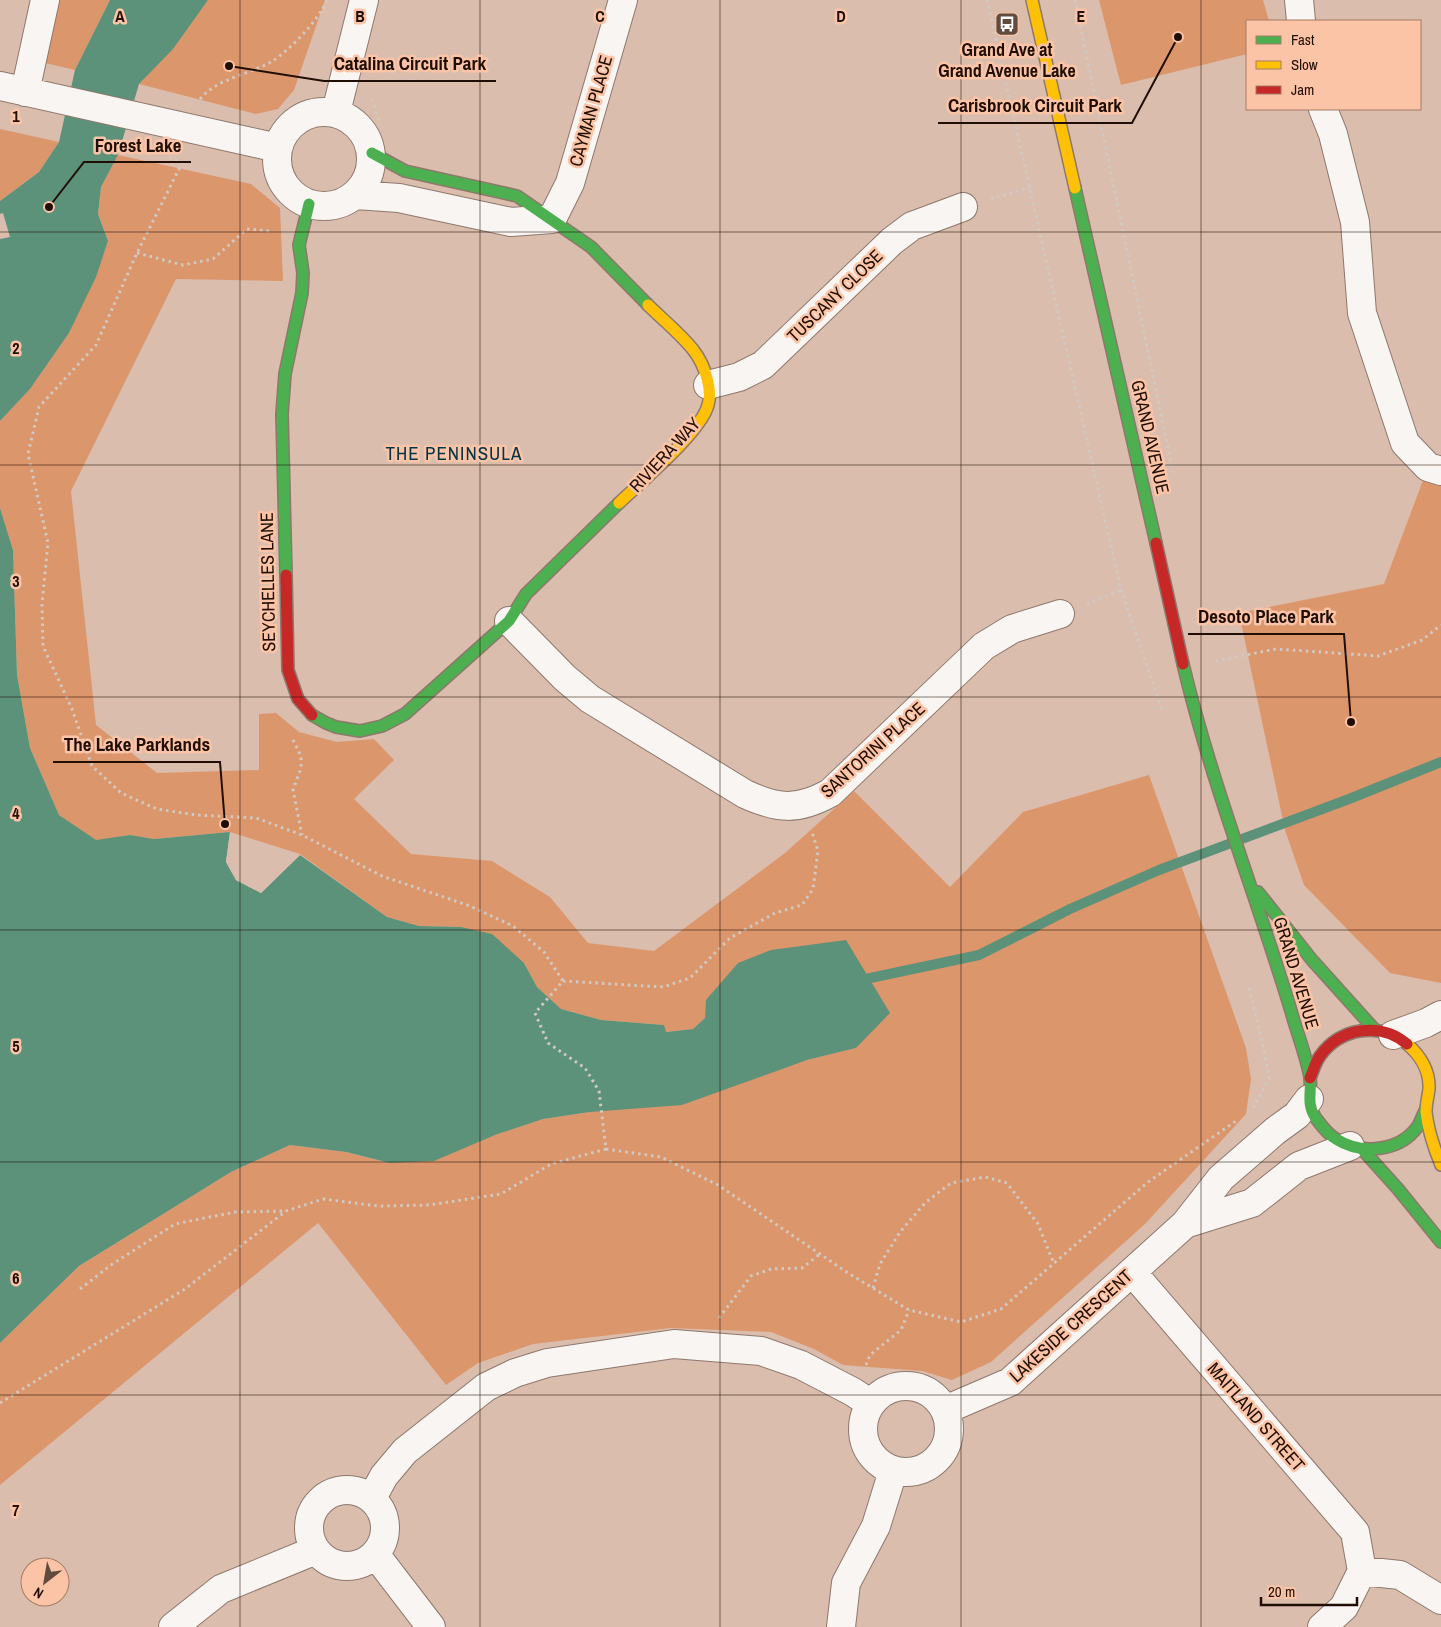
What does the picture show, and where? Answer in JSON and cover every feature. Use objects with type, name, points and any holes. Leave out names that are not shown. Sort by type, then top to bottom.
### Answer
[{"type":"street","points":[[46,0],[13,89],[278,148]]},
{"type":"street","points":[[336,112],[364,0]]},
{"type":"street","name":"CAYMAN PLACE","points":[[552,219],[570,183],[622,0]]},
{"type":"street","name":"GRAND AVENUE","points":[[1032,0],[1184,667],[1217,785],[1290,1009],[1310,1089],[1314,1115],[1323,1128],[1335,1139],[1356,1148],[1398,1188],[1441,1242]]},
{"type":"street","points":[[1299,0],[1301,20]]},
{"type":"street","points":[[1323,110],[1333,134],[1355,222],[1362,313],[1405,443],[1428,467],[1441,471]]},
{"type":"street","points":[[356,195],[370,176],[372,153],[362,128],[336,112],[309,113],[288,128],[278,148],[278,170],[288,190],[309,204],[332,206],[356,195],[399,198],[511,222],[552,219]]},
{"type":"street","name":"RIVIERA WAY","points":[[372,153],[405,171],[517,196],[552,219],[591,247],[694,351],[703,369],[708,386],[709,404],[701,419],[688,436],[526,594],[509,622]]},
{"type":"street","name":"SEYCHELLES LANE","points":[[309,204],[300,233],[299,245],[303,273],[302,293],[285,374],[282,414],[288,670],[290,684],[298,701],[308,713],[324,724],[352,731],[373,730],[391,723],[405,714],[509,622]]},
{"type":"street","name":"TUSCANY CLOSE","points":[[708,386],[739,377],[762,365],[892,241],[912,226],[964,207]]},
{"type":"street","name":"SANTORINI PLACE","points":[[509,622],[565,678],[590,699],[745,794],[766,804],[787,806],[804,805],[830,793],[984,646],[1012,629],[1060,614]]},
{"type":"street","name":"GRAND AVENUE","points":[[1248,879],[1312,960],[1384,1032],[1408,1043],[1418,1055],[1426,1070],[1432,1090],[1434,1148],[1441,1164]]},
{"type":"street","points":[[1384,1032],[1426,1023],[1441,1015]]},
{"type":"street","name":"GRAND AVENUE","points":[[1310,1089],[1318,1058],[1333,1041],[1353,1032],[1384,1032]]},
{"type":"street","name":"LAKESIDE CRESCENT","points":[[945,1410],[1010,1382],[1185,1224],[1221,1178],[1297,1114],[1310,1089]]},
{"type":"street","points":[[1356,1148],[1383,1148],[1401,1140],[1417,1127],[1432,1090]]},
{"type":"street","name":"LAKESIDE CRESCENT","points":[[1185,1224],[1252,1203],[1299,1166],[1356,1148]]},
{"type":"street","name":"MAITLAND STREET","points":[[1132,1272],[1355,1532],[1362,1571]]},
{"type":"street","points":[[372,1498],[384,1476],[405,1451],[486,1387],[515,1373],[547,1363],[674,1344],[761,1351],[801,1365],[862,1398],[895,1388],[910,1386],[924,1390],[936,1398],[945,1410],[949,1424],[949,1438],[944,1452],[922,1470],[908,1472],[893,1471],[881,1465],[871,1455],[865,1443],[863,1430],[865,1416],[862,1398]]},
{"type":"street","points":[[841,1627],[846,1583],[876,1526],[893,1471]]},
{"type":"street","points":[[349,1489],[361,1492],[372,1498],[380,1507],[385,1519],[386,1532],[383,1544],[375,1554],[361,1564],[344,1566],[334,1564],[316,1550],[310,1539],[308,1526],[311,1514],[317,1503],[326,1495],[337,1490],[349,1489]]},
{"type":"street","points":[[173,1627],[221,1589],[316,1550]]},
{"type":"street","points":[[375,1554],[431,1627]]},
{"type":"street","points":[[1322,1627],[1344,1607],[1362,1571],[1400,1575],[1441,1600]]},
{"type":"path","points":[[198,102],[209,89],[271,62],[299,39],[327,0]]},
{"type":"path","points":[[988,0],[1121,590],[1165,720]]},
{"type":"path","points":[[1075,0],[1175,481]]},
{"type":"path","points":[[371,94],[372,102],[381,124]]},
{"type":"path","points":[[166,155],[182,163],[137,253],[96,344],[38,407],[28,454],[48,543],[42,603],[43,646],[72,709],[92,766],[121,794],[157,810],[196,815],[256,818],[302,835],[382,876],[470,906],[513,926],[544,952],[563,981]]},
{"type":"path","points":[[964,207],[1031,187]]},
{"type":"path","points":[[137,253],[183,265],[213,259],[247,229],[300,233]]},
{"type":"path","points":[[1218,670],[1216,661],[1276,649],[1378,656],[1422,640],[1441,624]]},
{"type":"path","points":[[301,756],[301,768],[293,790],[302,835]]},
{"type":"path","points":[[563,981],[663,987],[690,978],[730,938],[775,913],[802,905],[813,889],[818,851],[804,805]]},
{"type":"path","points":[[563,981],[535,1013],[548,1043],[585,1068],[599,1091],[606,1148]]},
{"type":"path","points":[[1248,988],[1263,1045],[1269,1078],[1251,1111]]},
{"type":"path","points":[[0,1403],[185,1289],[286,1212],[323,1198],[378,1206],[429,1205],[501,1194],[551,1164],[606,1148],[661,1157],[718,1186],[909,1310],[961,1322],[1001,1309],[1148,1182],[1243,1116]]},
{"type":"path","points":[[873,1288],[880,1264],[900,1232],[926,1202],[951,1184],[985,1178],[1007,1183],[1038,1224],[1054,1264]]},
{"type":"path","points":[[80,1289],[111,1265],[175,1224],[235,1212],[286,1212]]},
{"type":"path","points":[[690,1346],[716,1322],[751,1276],[771,1269],[802,1268],[820,1254]]},
{"type":"path","points":[[862,1398],[870,1355],[900,1330],[909,1310]]},
{"type":"shaded area","points":[[59,0],[110,0],[75,70],[45,63]]},
{"type":"shaded area","points":[[110,0],[208,0],[173,49],[139,84],[118,155],[101,187],[98,214],[108,241],[96,277],[69,333],[30,389],[0,421],[0,239],[10,237],[3,213],[0,214],[0,201],[39,172],[59,142],[75,70]]},
{"type":"shaded area","points":[[208,0],[325,0],[294,90],[278,109],[256,114],[139,84],[173,48]]},
{"type":"shaded area","points":[[1099,0],[1263,0],[1269,20],[1246,20],[1246,54],[1121,85]]},
{"type":"shaded area","points":[[0,129],[59,142],[39,172],[0,201]]},
{"type":"shaded area","points":[[118,155],[251,184],[280,208],[283,281],[176,279],[71,491],[96,725],[157,773],[259,770],[259,714],[276,713],[299,732],[337,742],[374,739],[394,760],[354,799],[411,854],[492,861],[550,897],[588,943],[654,951],[785,853],[854,791],[950,887],[1023,812],[1149,775],[1246,1048],[1251,1079],[1246,1114],[1145,1224],[991,1362],[952,1380],[922,1371],[843,1365],[814,1349],[771,1332],[671,1328],[533,1344],[478,1363],[446,1385],[318,1223],[0,1485],[0,1343],[79,1266],[231,1172],[290,1145],[346,1152],[389,1163],[495,1135],[543,1119],[590,1112],[759,1076],[807,1060],[856,1048],[707,1000],[705,1018],[693,1029],[665,1032],[663,1025],[601,1020],[561,1009],[537,987],[524,963],[461,927],[419,926],[387,917],[300,854],[230,832],[154,839],[130,835],[96,841],[59,815],[30,748],[17,675],[13,550],[0,508],[0,421],[30,389],[69,333],[95,277],[108,241],[98,214],[101,187]]},
{"type":"shaded area","points":[[1428,467],[1441,471],[1441,983],[1390,973],[1304,885],[1285,830],[1239,613],[1384,584]]},
{"type":"shaded area","points":[[0,508],[13,550],[17,675],[30,748],[59,815],[96,840],[130,835],[154,839],[230,832],[226,862],[236,880],[261,893],[300,855],[387,917],[419,926],[461,927],[492,934],[524,963],[537,987],[561,1009],[601,1020],[664,1025],[666,1032],[693,1029],[705,1018],[706,1000],[738,963],[771,950],[846,940],[890,1013],[856,1048],[807,1060],[682,1105],[590,1112],[543,1119],[495,1135],[434,1161],[390,1163],[346,1152],[290,1145],[231,1172],[79,1266],[0,1343]]},
{"type":"pier","points":[[230,832],[232,833],[229,862],[238,878],[260,890],[297,854],[300,855],[261,893],[236,880],[226,862]]},
{"type":"waterway","points":[[856,981],[979,955],[1070,909],[1159,870],[1349,799],[1441,762]]},
{"type":"traffic: fast","points":[[372,153],[405,171],[517,196],[591,247],[648,305]]},
{"type":"traffic: fast","points":[[1075,188],[1156,543]]},
{"type":"traffic: fast","points":[[286,575],[282,414],[285,374],[302,293],[303,273],[299,245],[309,204]]},
{"type":"traffic: fast","points":[[312,715],[336,727],[360,731],[382,726],[405,714],[509,621],[526,594],[619,503]]},
{"type":"traffic: fast","points":[[1183,664],[1220,795],[1304,1052],[1310,1077],[1312,1112],[1324,1129],[1336,1139],[1346,1144],[1368,1149],[1391,1146],[1410,1135],[1418,1126],[1426,1109]]},
{"type":"traffic: fast","points":[[1258,892],[1312,960],[1375,1030]]},
{"type":"traffic: fast","points":[[1362,1149],[1398,1189],[1441,1242]]},
{"type":"traffic: slow","points":[[1032,0],[1075,188]]},
{"type":"traffic: slow","points":[[619,503],[683,442],[703,416],[709,399],[707,377],[698,356],[684,339],[648,305]]},
{"type":"traffic: slow","points":[[1407,1044],[1420,1058],[1428,1076],[1427,1119],[1441,1165]]},
{"type":"traffic: jam","points":[[1156,543],[1183,664]]},
{"type":"traffic: jam","points":[[286,575],[288,670],[298,699],[312,715]]},
{"type":"traffic: jam","points":[[1310,1078],[1315,1064],[1328,1047],[1338,1039],[1349,1034],[1373,1030],[1385,1032],[1407,1044]]},
{"type":"place","name":"Grand Ave at Grand Avenue Lake","points":[[1007,24]]},
{"type":"place","name":"Carisbrook Circuit Park","points":[[1178,37]]},
{"type":"place","name":"Catalina Circuit Park","points":[[229,66]]},
{"type":"place","name":"Forest Lake","points":[[49,207]]},
{"type":"place","name":"Desoto Place Park","points":[[1351,722]]},
{"type":"place","name":"The Lake Parklands","points":[[225,824]]},
{"type":"district","name":"THE PENINSULA","points":[[454,453]]}]
